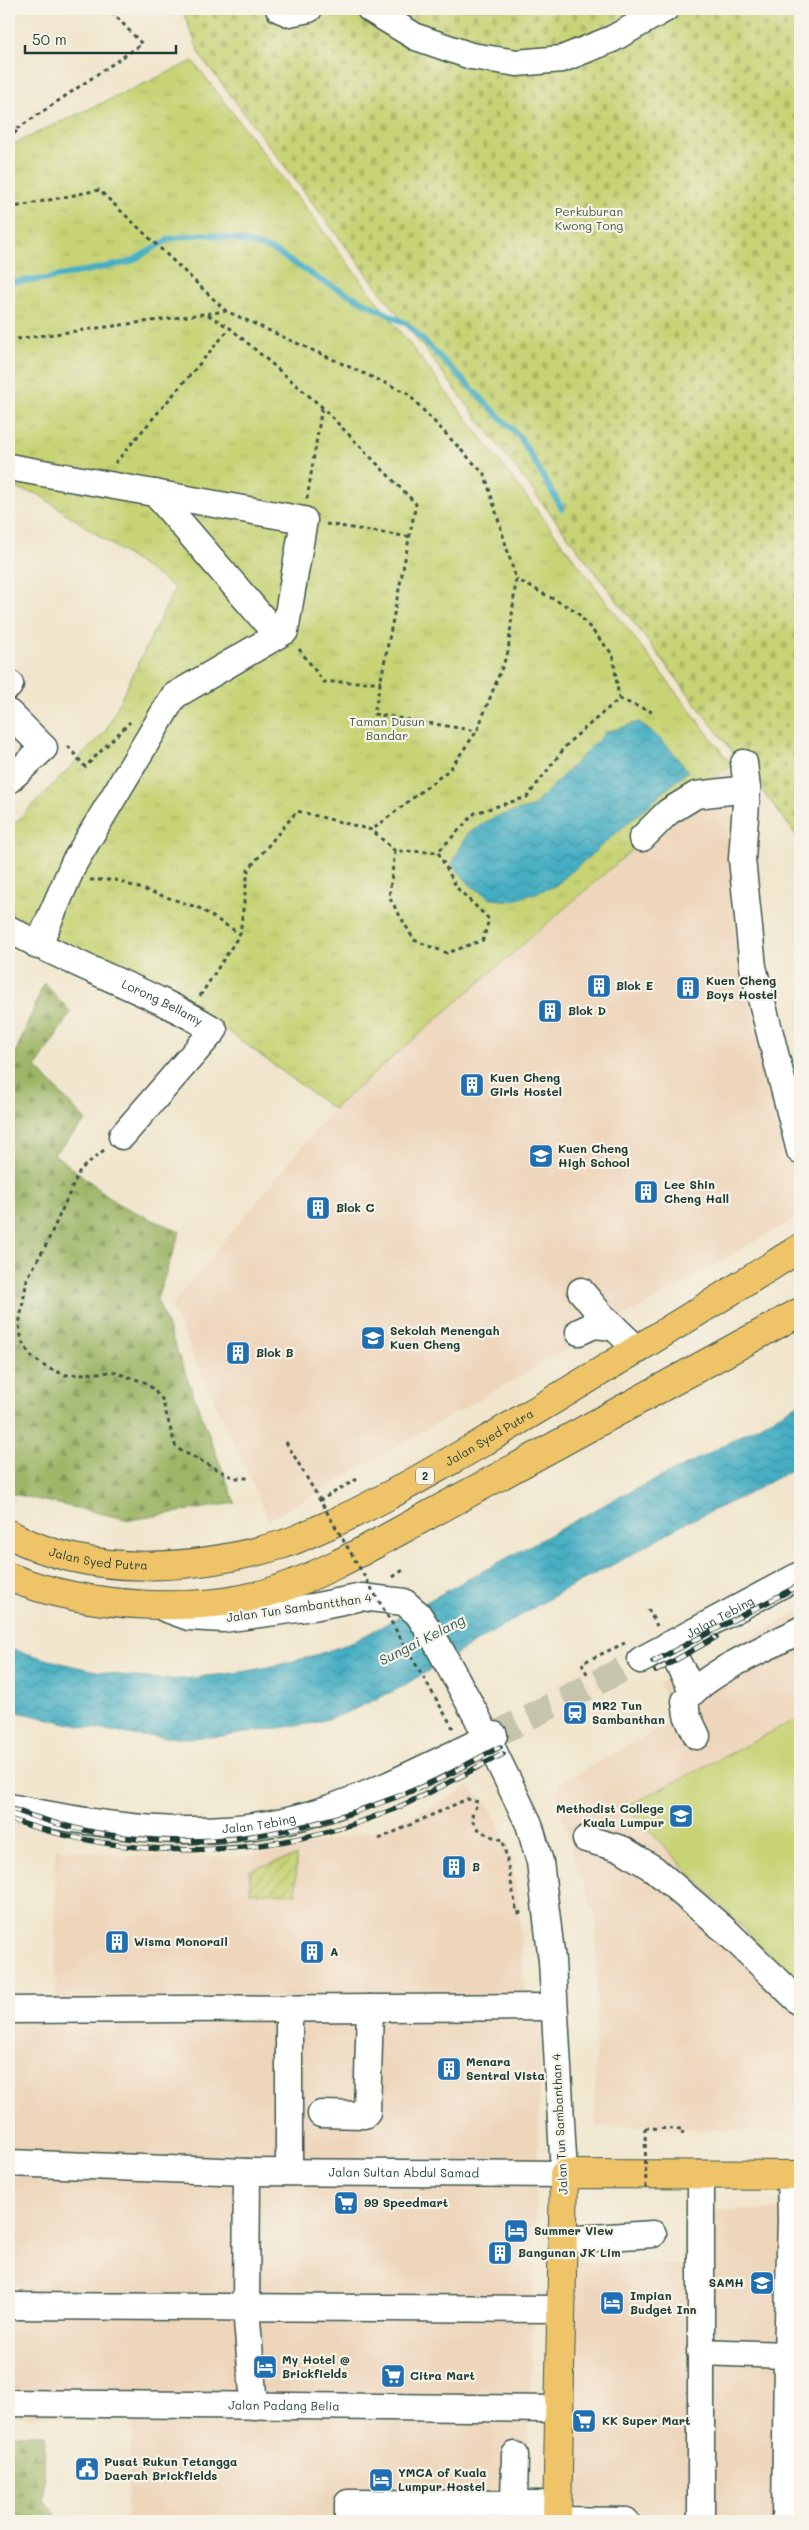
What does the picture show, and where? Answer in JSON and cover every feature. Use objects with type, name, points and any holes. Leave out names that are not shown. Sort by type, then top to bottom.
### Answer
[{"type":"main road","name":"Jalan Syed Putra","points":[[9,1534],[68,1557],[90,1562],[152,1566],[229,1557],[286,1543],[375,1504],[638,1350],[800,1248]]},
{"type":"main road","points":[[9,1577],[61,1594],[106,1601],[154,1605],[199,1604],[257,1596],[307,1578],[392,1535],[800,1312]]},
{"type":"main road","name":"Jalan Sultan Abdul Samad","points":[[564,2174],[795,2175]]},
{"type":"main road","name":"Jalan Tun Sambanthan 4","points":[[557,2515],[564,2174]]},
{"type":"street","points":[[279,9],[289,13],[309,9]]},
{"type":"street","points":[[370,9],[416,37],[472,56],[517,63],[562,60],[612,39],[665,9]]},
{"type":"street","points":[[9,467],[304,520],[281,633],[174,696],[74,863],[38,946]]},
{"type":"street","points":[[155,493],[281,633]]},
{"type":"street","points":[[9,713],[44,748],[9,780]]},
{"type":"street","points":[[744,763],[747,789],[742,859],[754,967],[800,1151]]},
{"type":"street","points":[[642,838],[668,812],[696,795],[747,789]]},
{"type":"street","name":"Lorong Bellamy","points":[[9,929],[38,946],[188,1014],[214,1030],[122,1136]]},
{"type":"street","points":[[581,1291],[638,1350]]},
{"type":"street","points":[[579,1332],[594,1325],[614,1327]]},
{"type":"street","name":"Jalan Tebing","points":[[636,1650],[800,1575]]},
{"type":"street","name":"Jalan Tun Sambantthan 4","points":[[154,1605],[189,1617],[223,1619],[249,1617],[362,1598],[404,1602],[418,1614],[486,1730]]},
{"type":"street","points":[[697,1736],[687,1716],[685,1701],[693,1690],[712,1677],[790,1635]]},
{"type":"street","points":[[659,1638],[693,1690]]},
{"type":"street","name":"Jalan Tebing","points":[[9,1807],[75,1820],[134,1828],[189,1831],[241,1828],[303,1816],[351,1801],[427,1768],[486,1730]]},
{"type":"street","name":"Jalan Tun Sambanthan 4","points":[[486,1730],[529,1824],[540,1862],[546,1901],[564,2174]]},
{"type":"street","points":[[586,1839],[622,1850],[654,1869],[726,1931],[800,2002]]},
{"type":"street","points":[[9,2010],[289,2008],[383,2014],[514,2017],[554,2007]]},
{"type":"street","points":[[289,2008],[289,2172]]},
{"type":"street","points":[[321,2114],[364,2115],[367,2112],[383,2014]]},
{"type":"street","name":"Jalan Sultan Abdul Samad","points":[[9,2163],[247,2172],[564,2174]]},
{"type":"street","points":[[247,2172],[246,2308],[254,2406]]},
{"type":"street","points":[[701,2174],[701,2521]]},
{"type":"street","points":[[785,2521],[787,2355],[791,2220],[795,2175]]},
{"type":"street","points":[[563,2240],[653,2234]]},
{"type":"street","points":[[9,2306],[561,2309]]},
{"type":"street","points":[[700,2352],[787,2355]]},
{"type":"street","name":"Jalan Padang Belia","points":[[9,2403],[558,2409]]},
{"type":"street","points":[[514,2504],[515,2455]]},
{"type":"street","points":[[348,2521],[348,2502],[483,2515],[514,2504],[557,2515],[626,2521]]},
{"type":"path","points":[[9,140],[20,127],[142,44],[110,9]]},
{"type":"path","points":[[9,130],[20,127]]},
{"type":"path","points":[[9,208],[98,190],[226,311],[407,393],[485,475],[516,579],[508,652],[477,732],[450,769],[372,830]]},
{"type":"path","points":[[9,340],[208,315],[226,311]]},
{"type":"path","points":[[208,315],[230,328],[322,407],[416,504],[382,682],[374,714],[477,732]]},
{"type":"path","points":[[97,484],[230,328]]},
{"type":"path","points":[[322,407],[304,520],[410,537]]},
{"type":"path","points":[[516,579],[576,611],[613,656],[619,699]]},
{"type":"path","points":[[281,633],[324,682],[382,682]]},
{"type":"path","points":[[619,699],[652,712]]},
{"type":"path","points":[[188,1014],[240,934],[248,870],[298,811],[372,830],[395,851],[438,852],[475,813],[527,797],[569,742],[619,699]]},
{"type":"path","points":[[66,744],[85,767],[132,721]]},
{"type":"path","points":[[395,851],[389,897],[414,940],[447,953],[483,940],[489,919],[456,888],[438,852]]},
{"type":"path","points":[[66,880],[115,880],[199,908],[240,934]]},
{"type":"path","points":[[122,1136],[80,1170],[46,1245],[26,1279],[19,1325],[22,1342],[31,1356],[47,1368],[66,1375],[114,1372],[147,1383],[162,1399],[176,1448],[234,1478],[248,1478]]},
{"type":"path","points":[[286,1442],[453,1728]]},
{"type":"path","points":[[319,1500],[357,1479]]},
{"type":"path","points":[[648,1609],[657,1627],[659,1638]]},
{"type":"path","points":[[587,1674],[582,1663],[636,1650]]},
{"type":"path","points":[[379,1839],[467,1799],[478,1802],[472,1815],[473,1821],[483,1833],[502,1840],[517,1913],[529,1911]]},
{"type":"path","points":[[646,2192],[645,2128],[683,2129],[682,2138]]},
{"type":"shaded area","name":"Kuen Cheng High School","points":[[731,764],[735,943],[800,1204],[800,1216],[269,1520],[171,1306],[333,1109]]},
{"type":"shaded area","points":[[800,1611],[800,2132],[595,2126],[597,1919],[575,1862],[556,1794],[560,1783],[677,1719],[659,1684]]},
{"type":"shaded area","points":[[468,1787],[489,1804],[509,1849],[519,1904],[525,2002],[226,1996],[56,2002],[55,1848],[124,1856],[241,1857],[290,1849],[376,1830],[414,1815]]},
{"type":"shaded area","points":[[542,2019],[526,2521],[126,2521],[133,2418],[9,2416],[9,2021]]},
{"type":"shaded area","points":[[686,2210],[787,2210],[796,2390],[800,2390],[800,2521],[577,2521],[575,2262],[683,2265]]},
{"type":"green space","name":"Perkuburan Kwong Tong","points":[[182,9],[800,9],[800,840],[201,57]]},
{"type":"green space","name":"Taman Dusun Bandar","points":[[193,61],[731,764],[333,1109],[228,1031],[35,930],[9,913],[9,829],[105,732],[175,588],[38,494],[9,487],[9,146]]},
{"type":"green space","points":[[44,983],[71,1012],[36,1067],[86,1121],[54,1154],[120,1205],[180,1232],[157,1299],[235,1503],[130,1520],[9,1493],[9,1069]]},
{"type":"green space","points":[[799,1718],[800,1720],[800,1986],[626,1807]]},
{"type":"green space","points":[[296,1856],[296,1894],[250,1892],[250,1870]]},
{"type":"green space","points":[[9,2435],[45,2435],[43,2500],[61,2521],[9,2521]]},
{"type":"water","points":[[639,722],[665,743],[688,771],[555,886],[512,901],[491,899],[470,885],[452,864],[468,833],[494,817],[532,807],[606,732]]},
{"type":"water","name":"Sungai Kelang","points":[[800,1403],[800,1465],[744,1496],[683,1524],[624,1559],[560,1592],[396,1690],[346,1713],[315,1723],[225,1736],[189,1738],[140,1736],[85,1727],[9,1710],[9,1648],[68,1665],[107,1673],[148,1678],[187,1679],[262,1668],[299,1660],[353,1642],[615,1499],[704,1456]]},
{"type":"waterway","points":[[9,282],[45,279],[130,262],[169,239],[203,234],[235,239],[273,250],[322,281],[407,324],[520,437],[562,509]]},
{"type":"tunnel","points":[[494,1735],[641,1660]]},
{"type":"railway","points":[[653,1662],[800,1585]]},
{"type":"railway","points":[[656,1671],[716,1637]]},
{"type":"railway","points":[[9,1808],[62,1825],[114,1836],[165,1841],[216,1840],[266,1834],[316,1823],[367,1808],[429,1784],[500,1747]]},
{"type":"railway","points":[[9,1819],[56,1833],[103,1843],[199,1850],[246,1847],[294,1839],[341,1828],[387,1812],[431,1792],[503,1754]]},
{"type":"place","name":"Blok E","points":[[599,986]]},
{"type":"place","name":"Kuen Cheng Boys Hostel","points":[[688,988]]},
{"type":"place","name":"Blok D","points":[[550,1011]]},
{"type":"place","name":"Kuen Cheng Girls Hostel","points":[[472,1085]]},
{"type":"place","name":"Kuen Cheng High School","points":[[541,1156]]},
{"type":"place","name":"Lee Shin Cheng Hall","points":[[646,1192]]},
{"type":"place","name":"Blok C","points":[[318,1208]]},
{"type":"place","name":"Sekolah Menengah Kuen Cheng","points":[[373,1338]]},
{"type":"place","name":"Blok B","points":[[238,1353]]},
{"type":"place","name":"MR2 Tun Sambanthan","points":[[575,1713]]},
{"type":"place","name":"Methodist College Kuala Lumpur","points":[[681,1816]]},
{"type":"place","name":"B","points":[[454,1867]]},
{"type":"place","name":"Wisma Monorail","points":[[117,1942]]},
{"type":"place","name":"A","points":[[312,1952]]},
{"type":"place","name":"Menara Sentral Vista","points":[[449,2069]]},
{"type":"place","name":"99 Speedmart","points":[[346,2203]]},
{"type":"place","name":"Summer View","points":[[516,2231]]},
{"type":"place","name":"Bangunan JK Lim","points":[[500,2253]]},
{"type":"place","name":"SAMH","points":[[762,2283]]},
{"type":"place","name":"Impian Budget Inn","points":[[612,2303]]},
{"type":"place","name":"My Hotel @ Brickfields","points":[[265,2367]]},
{"type":"place","name":"Citra Mart","points":[[393,2376]]},
{"type":"place","name":"KK Super Mart","points":[[584,2421]]},
{"type":"place","name":"Pusat Rukun Tetangga Daerah Brickfields","points":[[87,2469]]},
{"type":"place","name":"YMCA of Kuala Lumpur Hostel","points":[[381,2480]]}]
